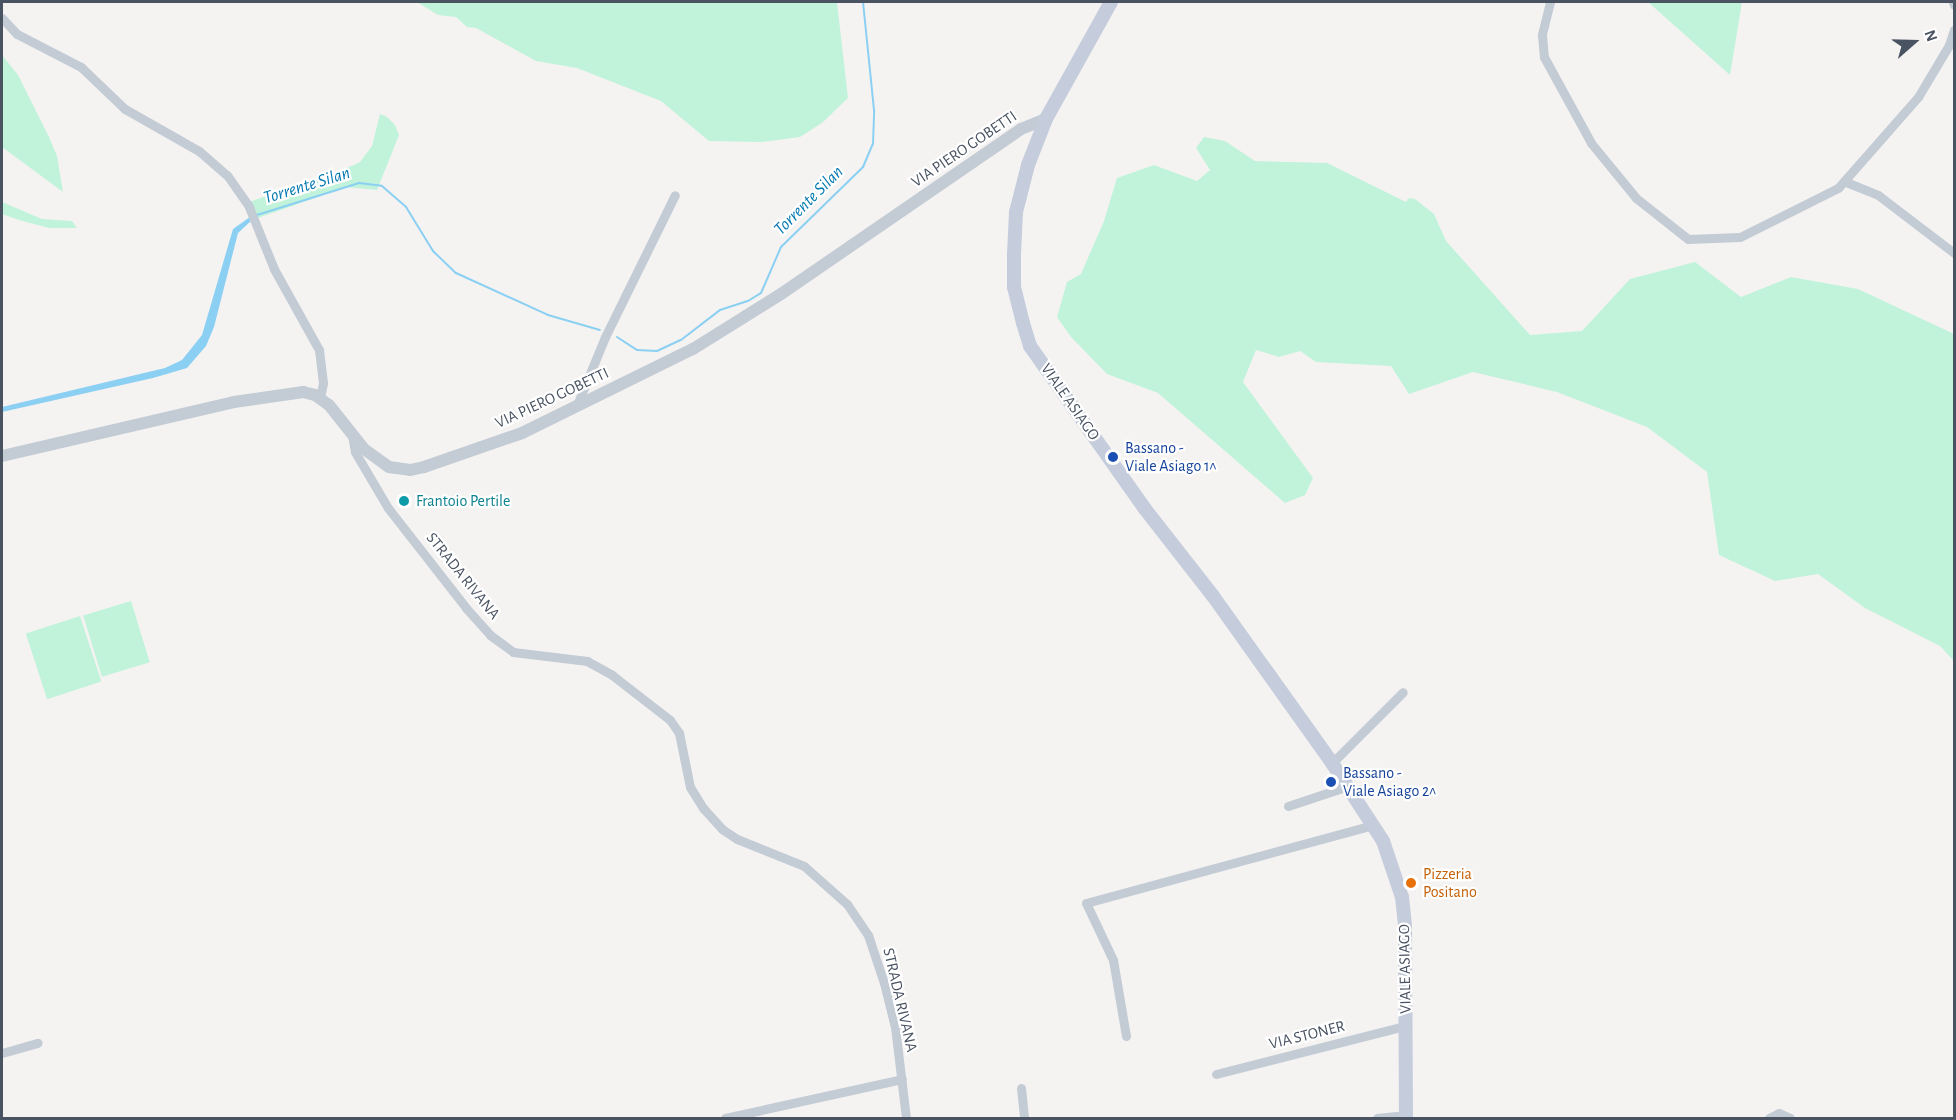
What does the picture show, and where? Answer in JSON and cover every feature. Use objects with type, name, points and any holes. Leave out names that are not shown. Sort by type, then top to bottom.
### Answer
[{"type":"main road","name":"VIALE ASIAGO","points":[[1111,2],[1046,119],[1028,165],[1016,212],[1014,287],[1030,345],[1144,509],[1213,596],[1332,763],[1383,841],[1402,897],[1405,926],[1406,1117]]},
{"type":"street","points":[[1550,2],[1542,35],[1544,57],[1591,143],[1636,198],[1688,239],[1740,237],[1790,215],[1846,182],[1918,97],[1949,45],[1954,30]]},
{"type":"street","points":[[2,18],[17,34],[81,67],[125,109],[199,151],[234,184],[249,207],[282,285],[319,351],[324,383],[320,398],[303,392],[255,398],[2,456]]},
{"type":"street","name":"VIA PIERO GOBETTI","points":[[320,398],[374,458],[388,467],[410,470],[522,433],[693,349],[720,333],[781,294],[1021,129],[1046,119]]},
{"type":"street","points":[[1846,182],[1878,195],[1954,253]]},
{"type":"street","points":[[577,405],[605,337],[675,195]]},
{"type":"street","name":"STRADA RIVANA","points":[[351,432],[355,452],[388,508],[466,608],[490,635],[513,652],[586,661],[612,675],[670,720],[679,733],[690,787],[704,809],[722,829],[737,838],[804,866],[847,904],[868,935],[875,951],[895,1027],[906,1119]]},
{"type":"street","points":[[1332,763],[1403,693]]},
{"type":"street","points":[[1288,806],[1348,786]]},
{"type":"street","points":[[1126,1036],[1113,960],[1086,903],[1374,825]]},
{"type":"street","name":"VIA STONER","points":[[1216,1074],[1405,1026]]},
{"type":"street","points":[[2,1053],[38,1043]]},
{"type":"street","points":[[725,1119],[902,1079]]},
{"type":"street","points":[[1021,1088],[1024,1119]]},
{"type":"street","points":[[1769,1119],[1779,1113],[1790,1119]]},
{"type":"street","points":[[1377,1119],[1406,1117]]},
{"type":"green space","points":[[417,2],[837,2],[848,98],[822,123],[800,137],[762,142],[709,141],[661,101],[577,68],[536,61],[476,28],[467,27],[456,17],[438,15]]},
{"type":"green space","points":[[1648,2],[1742,2],[1730,75]]},
{"type":"green space","points":[[2,55],[18,75],[49,137],[57,156],[63,192],[2,147]]},
{"type":"green space","points":[[380,114],[395,125],[399,135],[377,190],[346,187],[255,219],[249,202],[338,172],[360,162],[372,146]]},
{"type":"green space","points":[[1204,137],[1225,141],[1255,161],[1327,163],[1406,202],[1409,198],[1415,199],[1434,214],[1446,241],[1530,335],[1582,331],[1630,279],[1695,262],[1741,297],[1791,277],[1858,289],[1954,334],[1954,661],[1940,646],[1865,608],[1818,574],[1775,581],[1719,555],[1707,472],[1647,427],[1557,392],[1473,372],[1409,394],[1391,366],[1316,362],[1300,351],[1279,357],[1256,350],[1243,382],[1313,478],[1305,495],[1285,503],[1158,393],[1107,374],[1071,337],[1057,317],[1067,282],[1081,274],[1104,221],[1117,178],[1154,165],[1197,181],[1210,170],[1196,148]]},
{"type":"green space","points":[[2,202],[42,219],[72,221],[77,228],[49,228],[19,220],[2,214]]},
{"type":"green space","points":[[131,601],[150,662],[102,677],[83,616]]},
{"type":"green space","points":[[80,616],[101,682],[47,699],[26,634]]},
{"type":"water","points":[[250,217],[251,221],[238,233],[214,327],[206,346],[187,368],[153,378],[2,412],[2,407],[165,368],[182,360],[202,335],[233,229]]},
{"type":"waterway","name":"Torrente Silan","points":[[617,337],[637,350],[657,351],[681,340],[720,310],[748,301],[761,293],[781,247],[863,167],[873,144],[874,110],[863,2]]},
{"type":"waterway","name":"Torrente Silan","points":[[257,215],[359,183],[382,186],[406,207],[433,251],[456,273],[548,315],[600,330]]},
{"type":"place","name":"Bassano - Viale Asiago 1^","points":[[1113,457]]},
{"type":"place","name":"Frantoio Pertile","points":[[404,501]]},
{"type":"place","name":"Bassano - Viale Asiago 2^","points":[[1331,782]]},
{"type":"place","name":"Pizzeria Positano","points":[[1411,883]]}]
